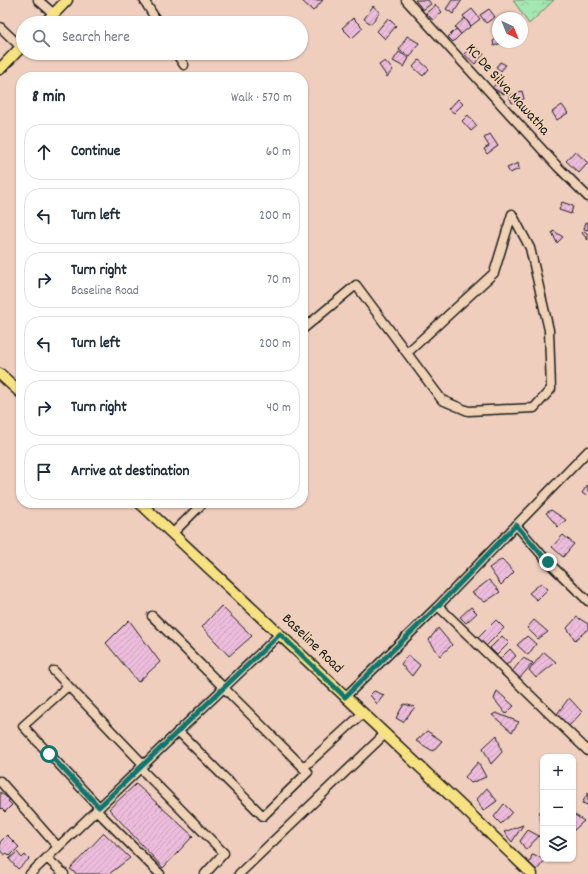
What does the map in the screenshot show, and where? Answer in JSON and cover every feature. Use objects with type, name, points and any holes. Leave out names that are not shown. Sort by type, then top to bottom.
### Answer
[{"type":"main road","points":[[54,14],[67,0]]},
{"type":"main road","points":[[0,69],[16,52]]},
{"type":"main road","points":[[0,374],[16,388]]},
{"type":"main road","name":"Baseline Road","points":[[145,508],[532,874]]},
{"type":"street","points":[[38,0],[54,14]]},
{"type":"street","points":[[144,0],[154,16]]},
{"type":"street","name":"KC De Silva Mawatha","points":[[406,0],[558,167],[588,197]]},
{"type":"street","points":[[0,28],[16,41]]},
{"type":"street","points":[[181,60],[184,65]]},
{"type":"street","points":[[308,326],[356,285],[406,352],[442,400],[468,411],[534,408],[551,389],[549,330],[530,248],[512,214],[494,273],[406,352]]},
{"type":"street","points":[[345,697],[438,606],[588,451]]},
{"type":"street","points":[[172,534],[198,508]]},
{"type":"street","points":[[516,525],[548,562],[588,601]]},
{"type":"street","points":[[438,606],[588,751]]},
{"type":"street","points":[[152,616],[308,772],[263,816],[178,731]]},
{"type":"street","points":[[30,874],[280,634]]},
{"type":"street","points":[[54,672],[224,853],[204,874]]},
{"type":"street","points":[[68,686],[23,726],[98,809],[160,874]]},
{"type":"street","points":[[303,768],[362,714]]},
{"type":"street","points":[[239,874],[385,734]]},
{"type":"street","points":[[0,781],[58,846]]},
{"type":"street","points":[[47,858],[64,874]]},
{"type":"green space","points":[[513,0],[554,0],[529,24],[528,12],[521,12]]},
{"type":"building","points":[[301,0],[323,0],[313,11]]},
{"type":"building","points":[[415,0],[428,0],[431,4],[423,10]]},
{"type":"building","points":[[452,0],[462,0],[453,14],[446,9]]},
{"type":"building","points":[[436,5],[442,12],[433,20],[426,13]]},
{"type":"building","points":[[373,6],[380,12],[371,24],[364,19]]},
{"type":"building","points":[[472,9],[480,19],[471,26],[463,16]]},
{"type":"building","points":[[489,9],[492,13],[492,19],[486,23],[480,15]]},
{"type":"building","points":[[353,18],[363,28],[352,38],[342,28]]},
{"type":"building","points":[[388,18],[396,26],[385,39],[377,31]]},
{"type":"building","points":[[465,18],[471,26],[461,34],[455,27]]},
{"type":"building","points":[[456,29],[461,34],[453,42],[448,37]]},
{"type":"building","points":[[407,36],[419,43],[410,57],[399,50]]},
{"type":"building","points":[[473,45],[484,54],[475,64],[464,54]]},
{"type":"building","points":[[399,52],[409,58],[404,67],[393,61]]},
{"type":"building","points":[[419,60],[429,69],[423,76],[413,67]]},
{"type":"building","points":[[385,61],[393,70],[387,77],[379,65]]},
{"type":"building","points":[[500,62],[506,65],[501,71],[496,67]]},
{"type":"building","points":[[499,80],[511,89],[504,94],[492,88]]},
{"type":"building","points":[[522,91],[524,99],[512,103],[509,96]]},
{"type":"building","points":[[458,99],[463,104],[454,113],[449,109]]},
{"type":"building","points":[[562,105],[568,113],[557,120],[552,112]]},
{"type":"building","points":[[468,115],[477,126],[471,131],[462,121]]},
{"type":"building","points":[[490,134],[498,146],[487,154],[484,149],[489,146],[484,138]]},
{"type":"building","points":[[575,151],[588,163],[579,173],[566,161]]},
{"type":"building","points":[[518,163],[519,169],[510,173],[507,168]]},
{"type":"building","points":[[562,202],[573,206],[571,214],[559,210]]},
{"type":"building","points":[[586,222],[588,222],[588,230],[584,229]]},
{"type":"building","points":[[554,231],[563,237],[557,243],[552,232]]},
{"type":"building","points":[[584,231],[588,234],[588,240],[582,233]]},
{"type":"building","points":[[588,484],[588,492],[585,495],[582,493]]},
{"type":"building","points":[[551,510],[566,520],[558,527],[546,513]]},
{"type":"building","points":[[563,535],[574,544],[563,557],[552,547]]},
{"type":"building","points":[[502,559],[514,572],[501,585],[489,568]]},
{"type":"building","points":[[489,580],[500,592],[485,602],[472,593]]},
{"type":"building","points":[[541,583],[548,589],[537,600],[529,593]]},
{"type":"building","points":[[221,606],[252,636],[229,656],[202,627]]},
{"type":"building","points":[[471,607],[477,613],[466,623],[460,617]]},
{"type":"building","points":[[577,617],[588,624],[588,629],[575,640],[567,628]]},
{"type":"building","points":[[129,620],[160,662],[138,682],[106,643]]},
{"type":"building","points":[[496,620],[504,628],[486,646],[478,638]]},
{"type":"building","points":[[534,620],[548,632],[538,639],[527,628]]},
{"type":"building","points":[[438,628],[452,645],[440,656],[429,640]]},
{"type":"building","points":[[502,636],[509,643],[497,655],[490,648]]},
{"type":"building","points":[[527,636],[536,644],[528,655],[517,645]]},
{"type":"building","points":[[510,649],[516,656],[505,666],[499,660]]},
{"type":"building","points":[[544,652],[556,662],[536,678],[529,670]]},
{"type":"building","points":[[408,655],[420,665],[412,676],[401,664]]},
{"type":"building","points":[[523,658],[533,663],[518,680],[511,673]]},
{"type":"building","points":[[374,691],[384,695],[377,704],[370,695]]},
{"type":"building","points":[[497,691],[514,706],[506,714],[494,699]]},
{"type":"building","points":[[569,698],[582,712],[568,727],[557,714]]},
{"type":"building","points":[[404,704],[415,707],[403,722],[396,718]]},
{"type":"building","points":[[496,713],[519,722],[512,732],[492,715]]},
{"type":"building","points":[[427,731],[442,741],[433,751],[416,741]]},
{"type":"building","points":[[497,735],[502,752],[491,764],[483,748]]},
{"type":"building","points":[[478,762],[486,777],[471,783],[465,777]]},
{"type":"building","points":[[136,784],[193,836],[163,868],[109,809]]},
{"type":"building","points":[[487,788],[497,801],[483,811],[477,799]]},
{"type":"building","points":[[0,792],[10,800],[8,801],[12,805],[5,812],[1,808],[0,809]]},
{"type":"building","points":[[588,793],[588,805],[582,803]]},
{"type":"building","points":[[504,804],[512,812],[501,824],[494,817]]},
{"type":"building","points":[[576,816],[584,821],[576,828]]},
{"type":"building","points":[[523,825],[512,842],[504,832]]},
{"type":"building","points":[[528,830],[539,836],[526,850],[520,841]]},
{"type":"building","points":[[104,833],[130,858],[109,874],[77,874],[70,869]]},
{"type":"building","points":[[7,835],[19,847],[10,856],[7,853],[4,855],[0,850],[0,842]]},
{"type":"building","points":[[17,852],[22,858],[25,855],[29,859],[18,869],[9,859]]},
{"type":"building","points":[[532,855],[540,857],[540,862],[544,862],[537,870],[528,867]]},
{"type":"route","points":[[49,754],[99,807],[280,634],[345,697],[438,606],[516,525],[548,562]]}]
